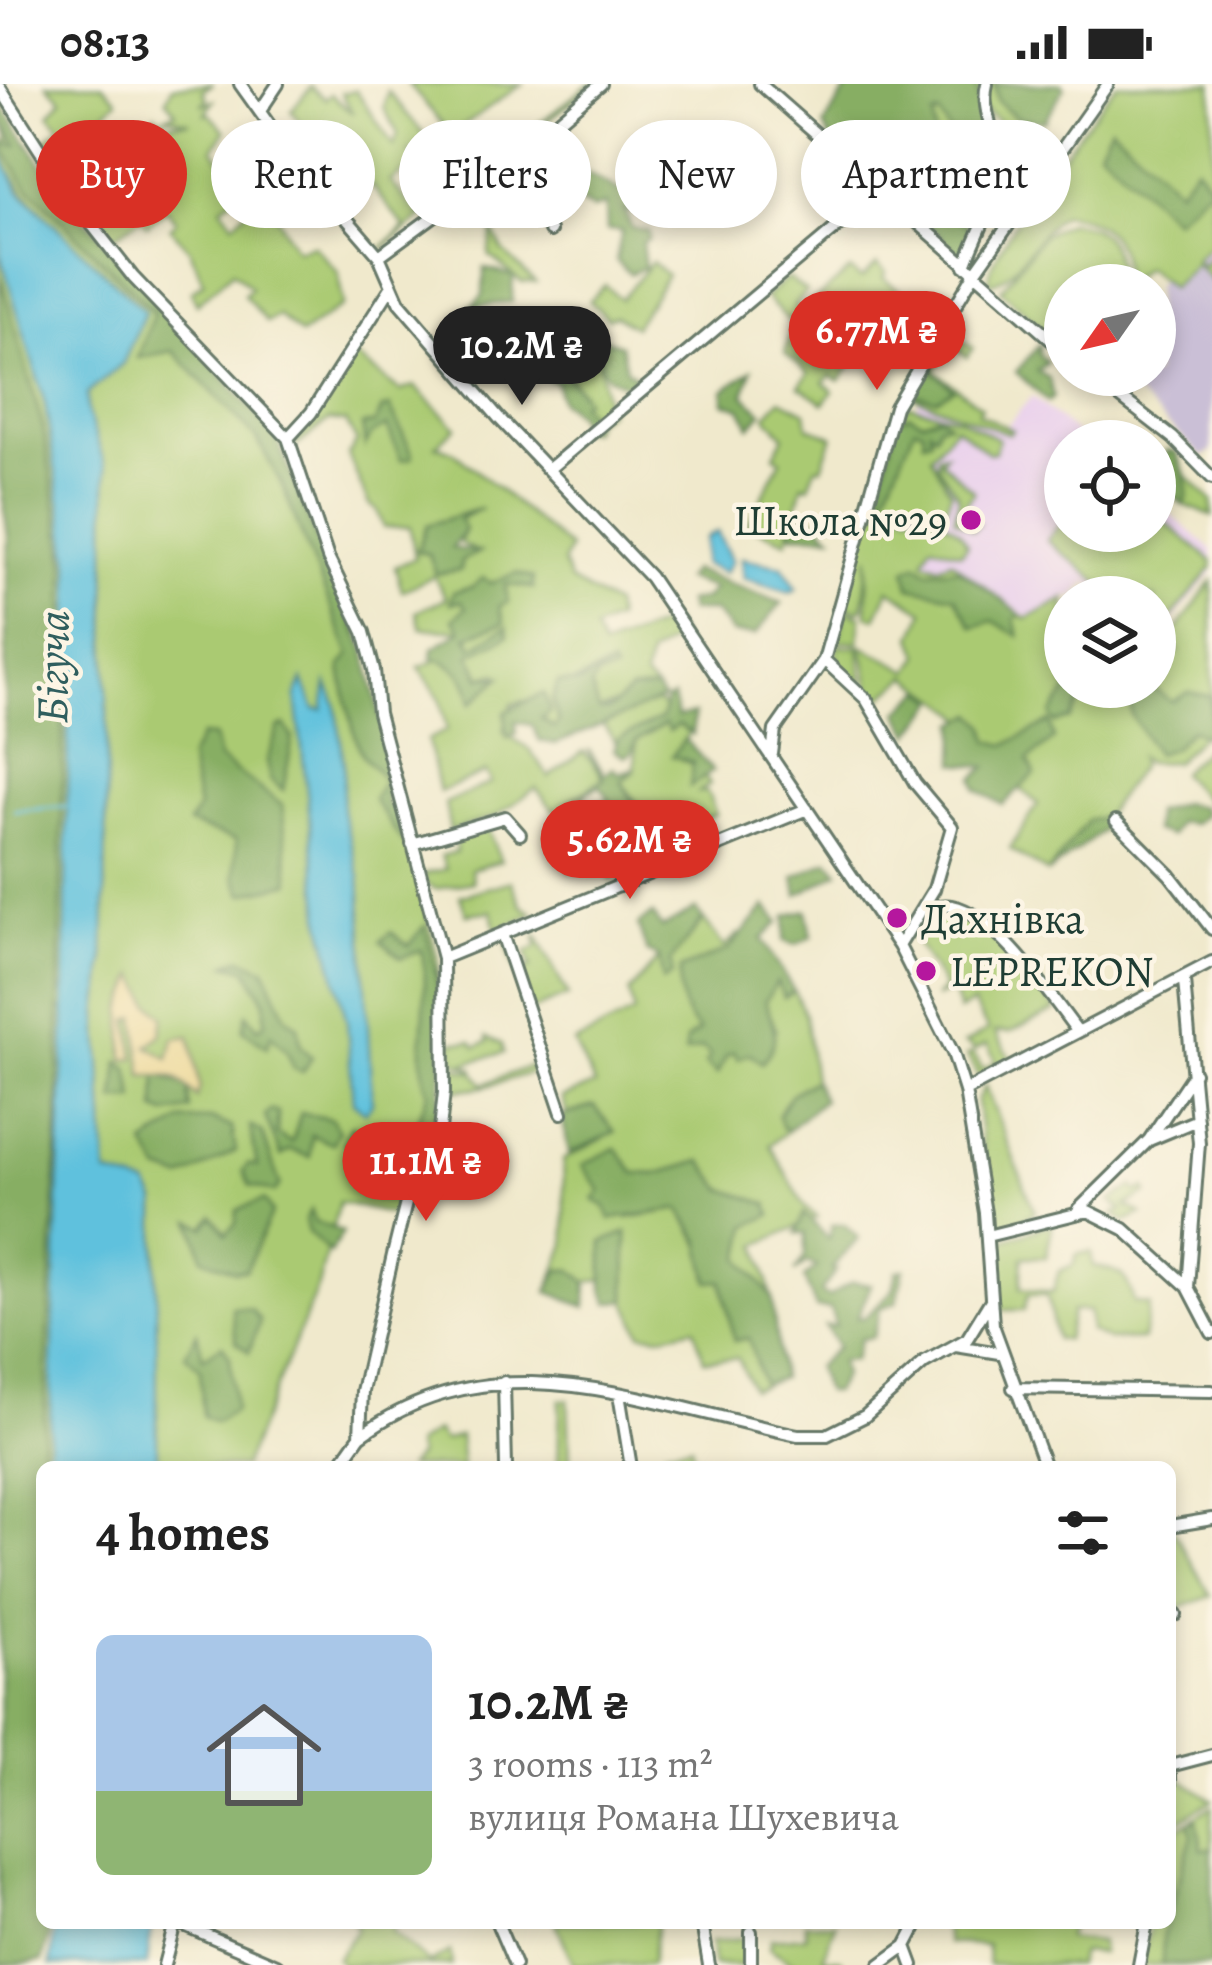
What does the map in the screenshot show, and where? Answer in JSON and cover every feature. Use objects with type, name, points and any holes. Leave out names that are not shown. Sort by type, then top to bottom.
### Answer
[{"type":"street","points":[[240,84],[379,256],[390,289],[650,578],[899,946],[953,1053],[965,1091],[988,1236],[999,1353],[1043,1461]]},
{"type":"street","points":[[260,111],[278,84]]},
{"type":"street","points":[[559,120],[602,84]]},
{"type":"street","points":[[760,84],[801,121]]},
{"type":"street","points":[[969,270],[997,181],[996,136],[984,97],[987,84]]},
{"type":"street","points":[[772,754],[778,726],[824,660],[895,407],[969,270],[1108,84]]},
{"type":"street","points":[[0,88],[70,196],[133,278],[288,439],[328,558],[364,632],[378,713],[442,958],[440,1130],[410,1187],[362,1395],[360,1436]]},
{"type":"street","points":[[379,256],[417,228]]},
{"type":"street","points":[[549,469],[836,228]]},
{"type":"street","points":[[922,228],[1044,334]]},
{"type":"street","points":[[288,439],[332,382],[390,289]]},
{"type":"street","points":[[1119,396],[1173,438],[1212,478]]},
{"type":"street","points":[[824,660],[866,698],[915,784],[951,821],[952,833],[924,908],[899,946]]},
{"type":"street","points":[[754,727],[778,726]]},
{"type":"street","points":[[442,958],[646,870],[808,809]]},
{"type":"street","points":[[412,844],[505,817],[520,834]]},
{"type":"street","points":[[1115,821],[1170,875],[1212,928]]},
{"type":"street","points":[[924,908],[949,905],[968,911],[1036,977],[1078,1032]]},
{"type":"street","points":[[502,934],[562,1113]]},
{"type":"street","points":[[965,1091],[1184,981],[1212,962]]},
{"type":"street","points":[[1184,981],[1198,1120],[1188,1287]]},
{"type":"street","points":[[988,1236],[1079,1209],[1149,1140],[1194,1073]]},
{"type":"street","points":[[1149,1140],[1198,1120]]},
{"type":"street","points":[[1079,1209],[1113,1220],[1188,1287],[1212,1333]]},
{"type":"street","points":[[342,1461],[360,1436],[388,1416],[440,1392],[504,1382],[560,1382],[798,1436],[827,1435],[866,1417],[925,1362],[970,1336],[991,1300]]},
{"type":"street","points":[[954,1346],[999,1353]]},
{"type":"street","points":[[504,1382],[506,1461]]},
{"type":"street","points":[[1013,1388],[1212,1390]]},
{"type":"street","points":[[620,1394],[630,1461]]},
{"type":"street","points":[[362,1395],[368,1408],[388,1416]]},
{"type":"street","points":[[1176,1525],[1212,1519]]},
{"type":"street","points":[[1176,1766],[1212,1755]]},
{"type":"street","points":[[164,1965],[175,1929]]},
{"type":"street","points":[[191,1929],[277,1965]]},
{"type":"street","points":[[499,1929],[514,1965]]},
{"type":"street","points":[[703,1929],[709,1965]]},
{"type":"street","points":[[880,1965],[907,1946],[915,1929]]},
{"type":"street","points":[[1139,1965],[1147,1929]]},
{"type":"street","points":[[751,1933],[751,1965]]},
{"type":"street","points":[[907,1946],[913,1965]]},
{"type":"shaded area","points":[[1202,243],[1212,256],[1212,450],[1203,457],[1176,432],[1176,420],[1164,420],[1138,396],[1176,396],[1176,266]]},
{"type":"shaded area","name":"Школа №29","points":[[1032,396],[1060,420],[1044,420],[1044,552],[1176,552],[1176,519],[1212,550],[1212,573],[1176,617],[1176,576],[1044,576],[1044,629],[951,560],[940,566],[924,560],[882,500],[919,399],[956,407],[1004,429]]},
{"type":"green space","points":[[47,84],[102,84],[118,100],[96,120],[55,120],[49,114],[62,99]]},
{"type":"green space","points":[[213,84],[203,90],[207,99],[201,105],[213,101],[205,116],[209,113],[216,120],[211,120],[211,228],[283,228],[296,250],[313,245],[338,272],[343,305],[301,335],[279,316],[267,322],[244,295],[251,288],[233,271],[197,304],[191,292],[204,282],[190,250],[170,228],[187,228],[190,122],[166,116],[176,112],[166,99],[173,86]]},
{"type":"green space","points":[[408,84],[522,84],[471,120],[439,120]]},
{"type":"green space","points":[[589,84],[595,84],[548,120],[543,120]]},
{"type":"green space","points":[[850,84],[975,84],[986,120],[942,120],[939,114],[933,120],[828,120]]},
{"type":"green space","points":[[975,84],[995,84],[997,101],[1021,120],[997,120],[982,108]]},
{"type":"green space","points":[[995,84],[1063,84],[1064,88],[1045,120],[1017,118],[997,101]]},
{"type":"green space","points":[[1116,84],[1212,84],[1212,243],[1195,259],[1202,267],[1212,256],[1212,281],[1195,264],[1176,283],[1176,264],[1122,264],[1110,235],[1071,215],[1071,143]]},
{"type":"green space","points":[[311,87],[325,99],[331,94],[353,114],[342,93],[356,90],[394,147],[398,134],[384,108],[388,91],[412,120],[399,120],[399,175],[390,181],[399,192],[399,220],[375,190],[375,120],[299,120],[291,111]]},
{"type":"green space","points":[[0,102],[36,155],[36,195],[1,145],[17,145],[0,114]]},
{"type":"green space","points":[[0,114],[18,146],[2,146],[36,195],[36,205],[5,161],[0,141],[10,141]]},
{"type":"green space","points":[[938,114],[967,120],[933,120]]},
{"type":"green space","points":[[1111,126],[1178,189],[1196,166],[1211,186],[1174,219],[1099,149]]},
{"type":"green space","points":[[591,176],[615,189],[615,228],[649,231],[649,239],[642,243],[645,267],[630,274],[616,261],[622,231],[607,230],[606,204],[593,209]]},
{"type":"green space","points":[[1071,222],[1091,227],[1106,238],[1116,264],[1044,264],[1044,330],[1001,290],[1042,236],[1057,228],[1071,228]]},
{"type":"green space","points":[[69,228],[277,438],[333,582],[359,630],[394,795],[386,796],[388,807],[401,805],[438,961],[437,1129],[410,1174],[399,1216],[339,1202],[318,1286],[245,1461],[157,1461],[156,1201],[107,1174],[98,1012],[104,964],[106,468],[87,411],[87,394],[123,363],[145,313],[60,230]]},
{"type":"green space","points":[[69,228],[93,228],[277,438],[333,582],[365,648],[395,784],[386,795],[388,807],[401,805],[409,838],[403,843],[373,799],[383,783],[361,752],[352,722],[341,666],[350,655],[281,483],[257,439],[173,351],[138,358],[154,312]]},
{"type":"green space","points":[[102,228],[126,228],[111,238]]},
{"type":"green space","points":[[932,228],[972,229],[964,260]]},
{"type":"green space","points":[[1013,228],[1047,228],[1010,272],[990,284],[1001,247]]},
{"type":"green space","points":[[493,231],[503,251],[535,282],[521,282],[489,255]]},
{"type":"green space","points":[[0,253],[45,404],[70,563],[64,1043],[48,1461],[42,1461],[58,1120],[65,560],[43,427],[0,275]]},
{"type":"green space","points":[[652,262],[667,275],[634,327],[615,315],[608,318],[589,301],[605,285],[621,299]]},
{"type":"green space","points":[[877,264],[886,272],[883,278],[902,292],[870,339],[869,351],[864,349],[839,381],[831,375],[824,382],[833,391],[824,403],[799,386],[809,373],[785,353],[793,325],[765,297],[788,278],[806,292],[795,306],[801,312],[850,270],[861,279]]},
{"type":"green space","points":[[484,268],[513,276],[512,302],[471,307],[483,295]]},
{"type":"green space","points":[[0,275],[43,427],[65,560],[58,1120],[42,1461],[36,1461],[36,1929],[50,1933],[42,1961],[0,1965],[0,956],[8,536],[0,477]]},
{"type":"green space","points":[[945,329],[973,348],[967,357],[952,346],[934,370],[981,406],[978,413],[1012,430],[1009,434],[912,396],[910,390]]},
{"type":"green space","points":[[571,331],[591,346],[599,365],[608,411],[594,421],[580,403],[582,392],[556,362],[556,346]]},
{"type":"green space","points":[[605,339],[621,345],[626,369],[637,377],[633,389],[606,375],[597,358]]},
{"type":"green space","points":[[1040,344],[1044,365],[1037,371],[1044,375],[1044,396],[1053,397],[1048,402],[1016,372]]},
{"type":"green space","points":[[938,346],[932,369],[953,389],[936,399],[914,394]]},
{"type":"green space","points":[[352,354],[400,391],[414,386],[456,427],[436,445],[454,452],[569,548],[563,563],[570,581],[614,605],[616,620],[594,630],[602,648],[671,621],[680,636],[649,656],[644,678],[656,689],[599,710],[591,686],[597,677],[613,672],[610,666],[572,683],[554,708],[559,722],[554,729],[524,701],[512,704],[504,732],[530,750],[549,777],[583,751],[605,777],[554,811],[536,788],[496,816],[450,831],[445,803],[491,783],[486,772],[439,792],[428,740],[447,730],[440,699],[419,667],[448,656],[471,689],[473,702],[500,678],[498,673],[482,677],[470,655],[507,628],[473,647],[468,632],[507,595],[505,584],[532,588],[516,573],[490,584],[483,578],[461,601],[467,608],[461,631],[421,628],[416,612],[446,598],[434,576],[402,591],[395,567],[415,558],[410,527],[384,528],[377,510],[369,505],[348,455],[357,442],[346,422],[329,420],[295,447],[293,442]],"holes":[[[478,509],[460,519],[464,530],[460,543],[478,552],[460,561],[417,551],[428,525]]]},
{"type":"green space","points":[[556,362],[585,399],[580,403],[594,421],[591,430],[583,430],[576,414],[560,401],[556,382],[546,378]]},
{"type":"green space","points":[[752,370],[744,394],[762,412],[750,427],[741,408],[724,402],[724,390]]},
{"type":"green space","points":[[781,399],[806,412],[808,427],[833,436],[822,467],[816,467],[809,486],[803,484],[787,541],[748,525],[781,460],[774,455],[784,436],[766,415]]},
{"type":"green space","points":[[908,405],[959,418],[998,439],[995,452],[988,453],[955,426],[931,456],[951,493],[944,514],[878,496],[897,417]]},
{"type":"green space","points":[[390,407],[411,458],[401,460],[387,426],[372,434],[365,446],[362,425],[375,423],[382,409]]},
{"type":"green space","points":[[910,414],[922,421],[939,415],[949,423],[939,424],[935,434],[930,430],[931,439],[924,441],[923,430],[915,427],[886,494],[879,494],[897,420]]},
{"type":"green space","points":[[1176,452],[1188,493],[1184,505],[1176,499]]},
{"type":"green space","points":[[946,453],[941,460],[974,492],[958,513],[973,526],[980,523],[973,530],[954,518],[959,497],[938,465],[938,455]]},
{"type":"green space","points":[[1183,472],[1212,501],[1212,516],[1184,505]]},
{"type":"green space","points":[[884,507],[933,517],[954,527],[967,545],[961,553],[931,544],[924,560],[939,566],[951,560],[1026,619],[1044,610],[1044,708],[1176,708],[1176,631],[1212,581],[1212,725],[1175,762],[1146,763],[1139,757],[1140,766],[1104,817],[1088,820],[1048,873],[1010,849],[1038,804],[989,761],[960,713],[908,676],[873,705],[862,646],[910,671],[920,655],[913,637],[924,611],[889,589],[876,618],[867,615],[869,556],[863,607],[859,611],[842,604],[869,515]]},
{"type":"green space","points":[[482,508],[460,519],[465,530],[452,548],[479,552],[461,561],[461,570],[436,574],[429,554],[417,551],[427,525]]},
{"type":"green space","points":[[796,516],[811,517],[832,535],[792,534],[789,521]]},
{"type":"green space","points":[[1176,531],[1212,561],[1212,568],[1176,612],[1176,576],[1091,576],[1062,552],[1176,552]]},
{"type":"green space","points":[[918,563],[928,571],[957,568],[965,573],[1021,614],[1015,619],[1019,636],[993,621],[973,627],[955,596],[910,587],[906,569]]},
{"type":"green space","points":[[692,570],[782,603],[755,635],[732,633],[714,611],[689,611],[687,602],[705,599],[713,588],[685,579]]},
{"type":"green space","points":[[516,573],[533,578],[533,588],[505,584],[508,602],[499,606],[504,623],[467,636],[473,647],[507,627],[508,636],[470,655],[481,677],[501,677],[471,703],[465,680],[448,664],[432,658],[433,648],[461,631],[453,619],[466,608],[461,601],[450,603],[453,592],[473,587],[483,578],[491,583]]},
{"type":"green space","points":[[846,610],[861,616],[859,642],[838,641]]},
{"type":"green space","points":[[836,646],[859,647],[863,690],[830,659],[838,658]]},
{"type":"green space","points":[[611,666],[614,672],[597,677],[591,686],[599,710],[609,710],[630,691],[656,689],[663,699],[556,744],[540,741],[532,725],[515,722],[517,733],[507,737],[505,712],[544,693],[550,712],[541,718],[554,728],[559,722],[552,700],[558,682],[579,683]]},
{"type":"green space","points":[[923,690],[938,700],[911,734],[899,712]]},
{"type":"green space","points":[[1188,692],[1210,696],[1212,733],[1207,737],[1191,729],[1173,748],[1156,754],[1131,708],[1176,708],[1176,700]]},
{"type":"green space","points":[[673,697],[677,717],[694,714],[693,734],[679,725],[669,731],[665,724],[636,741],[631,753],[625,756],[614,750],[618,739],[662,718],[666,700]]},
{"type":"green space","points":[[656,701],[664,707],[662,718],[616,743],[603,725]]},
{"type":"green space","points":[[1055,708],[1077,708],[1071,719],[1055,723],[1051,714]]},
{"type":"green space","points":[[975,714],[986,725],[990,741],[1005,745],[1050,722],[1054,739],[1028,760],[1035,774],[1003,805],[977,789],[974,778],[987,767],[956,763],[957,723]]},
{"type":"green space","points":[[666,723],[679,724],[688,734],[672,756],[707,779],[710,784],[699,792],[707,792],[716,814],[692,824],[693,848],[636,869],[621,837],[609,828],[629,821],[627,813],[603,815],[598,805],[609,798],[616,809],[638,804],[621,781],[635,772],[636,741]]},
{"type":"green space","points":[[285,725],[293,737],[283,790],[270,780],[267,760],[279,727]]},
{"type":"green space","points":[[201,736],[214,737],[219,759],[282,805],[290,883],[243,894],[235,877],[236,840],[189,824],[198,808],[189,758]]},
{"type":"green space","points":[[685,739],[713,771],[690,787],[693,762],[672,756]]},
{"type":"green space","points":[[1212,744],[1212,807],[1180,773]]},
{"type":"green space","points":[[588,749],[605,774],[613,768],[618,773],[633,769],[621,781],[637,809],[616,809],[600,786],[587,793],[577,812],[571,810],[570,800],[604,780]]},
{"type":"green space","points":[[588,803],[628,872],[611,881],[606,870],[594,874],[590,864],[570,872],[556,830]]},
{"type":"green space","points":[[1181,803],[1202,807],[1205,814],[1193,824],[1178,822],[1170,836],[1154,831],[1154,812]]},
{"type":"green space","points":[[608,813],[633,818],[609,829],[628,837],[619,839],[636,869],[628,872],[606,832],[586,829]]},
{"type":"green space","points":[[1104,817],[1107,827],[1048,873],[1088,820]]},
{"type":"green space","points":[[487,828],[501,861],[471,869],[473,882],[436,889],[426,884],[424,874],[446,869],[441,856],[456,852],[455,837]]},
{"type":"green space","points":[[829,860],[839,872],[798,895],[795,877]]},
{"type":"green space","points":[[511,881],[522,906],[534,913],[496,931],[492,911],[466,914],[460,896]]},
{"type":"green space","points":[[766,906],[779,922],[762,939],[794,991],[784,997],[777,982],[765,1001],[774,1034],[762,1063],[750,1053],[738,1059],[734,1052],[727,1055],[717,1074],[705,1064],[710,1056],[703,1048],[686,1053],[686,1040],[699,1031],[682,1003],[680,969],[728,950]]},
{"type":"green space","points":[[942,907],[993,934],[1056,1010],[1010,1032],[995,1032],[1013,1062],[980,1079],[967,1056],[973,1053],[983,1069],[996,1062],[987,1044],[975,1050],[965,1044],[988,1030],[973,1004],[959,1011],[952,990],[935,998],[944,988],[916,942],[928,910]]},
{"type":"green space","points":[[696,909],[703,919],[671,961],[672,975],[663,981],[659,958],[647,952],[638,925],[653,914],[662,928]]},
{"type":"green space","points":[[807,910],[812,937],[795,945],[784,941],[786,916]]},
{"type":"green space","points":[[704,920],[724,947],[739,933],[728,950],[694,967],[699,1031],[686,1052],[703,1048],[711,1056],[734,1052],[776,1030],[765,1002],[777,980],[785,997],[794,991],[805,1015],[814,1080],[790,1095],[782,1127],[788,1130],[770,1145],[805,1207],[817,1217],[758,1245],[772,1297],[741,1259],[748,1226],[768,1204],[723,1189],[702,1161],[656,1174],[634,1173],[628,1218],[680,1209],[722,1281],[734,1341],[748,1338],[763,1385],[752,1389],[738,1358],[704,1360],[694,1328],[660,1336],[641,1333],[626,1300],[627,1232],[603,1243],[603,1280],[587,1282],[572,1270],[560,1270],[548,1292],[566,1244],[563,1160],[615,1132],[594,1106],[567,1114],[562,1098],[595,1085],[574,1043],[634,1013],[629,993],[659,958],[670,961]]},
{"type":"green space","points":[[424,926],[437,982],[443,1051],[436,1118],[427,1145],[412,1166],[408,1143],[429,1092],[422,1062],[424,967],[421,950],[401,958],[381,941],[391,932],[409,946]]},
{"type":"green space","points":[[536,934],[568,996],[530,1011],[507,946],[515,943],[522,970],[531,967],[526,952],[537,947]]},
{"type":"green space","points":[[240,958],[265,969],[286,1017],[298,1026],[301,1046],[312,1057],[303,1072],[294,1069],[287,1051],[271,1035],[267,1047],[243,1030],[247,1014],[258,1028],[265,1024],[265,1002],[247,969],[227,964]]},
{"type":"green space","points":[[487,1037],[502,1044],[504,1053],[465,1063],[475,1070],[454,1060],[452,1042],[472,1041],[476,1047],[488,1042]]},
{"type":"green space","points":[[119,1062],[129,1069],[135,1100],[115,1100]]},
{"type":"green space","points":[[538,1063],[541,1070],[484,1087],[449,1091],[449,1066],[474,1072],[483,1084]]},
{"type":"green space","points":[[157,1074],[188,1087],[190,1110],[166,1114],[156,1110]]},
{"type":"green space","points":[[814,1080],[823,1100],[788,1130],[782,1128],[778,1116],[790,1095]]},
{"type":"green space","points":[[985,1086],[1035,1212],[1003,1230],[991,1222],[977,1101]]},
{"type":"green space","points":[[594,1106],[615,1132],[569,1153],[562,1116]]},
{"type":"green space","points":[[271,1110],[278,1113],[277,1134],[292,1143],[301,1113],[332,1119],[339,1131],[332,1144],[312,1135],[310,1157],[290,1150],[281,1156],[265,1116]]},
{"type":"green space","points":[[211,1119],[232,1127],[236,1151],[182,1179],[160,1171],[145,1145],[181,1121]]},
{"type":"green space","points":[[250,1126],[262,1132],[280,1185],[275,1192],[250,1186],[243,1171],[248,1164],[257,1166]]},
{"type":"green space","points":[[351,1126],[364,1131],[368,1164],[343,1143]]},
{"type":"green space","points":[[616,1148],[635,1173],[656,1174],[702,1161],[723,1189],[768,1204],[771,1215],[748,1226],[741,1259],[772,1297],[781,1378],[763,1385],[748,1338],[734,1341],[722,1281],[709,1282],[700,1240],[680,1209],[610,1219],[605,1206],[594,1200],[601,1191],[582,1165]]},
{"type":"green space","points":[[1134,1186],[1137,1192],[1146,1188],[1148,1193],[1126,1206],[1142,1214],[1126,1222],[1114,1214],[1122,1210],[1111,1201]]},
{"type":"green space","points":[[264,1200],[272,1212],[246,1270],[235,1271],[203,1258],[192,1221],[205,1227],[213,1216],[226,1234],[236,1223],[237,1210]]},
{"type":"green space","points":[[311,1210],[314,1221],[343,1232],[330,1253],[308,1232],[305,1220]]},
{"type":"green space","points":[[804,1213],[829,1239],[832,1225],[845,1224],[859,1238],[832,1268],[837,1269],[821,1292],[828,1297],[852,1282],[871,1285],[857,1318],[865,1317],[893,1290],[897,1271],[904,1269],[897,1302],[880,1308],[873,1337],[860,1339],[854,1360],[840,1361],[843,1376],[834,1392],[825,1392],[816,1367],[837,1347],[825,1326],[836,1326],[830,1309],[816,1308],[804,1278],[817,1267],[807,1262],[795,1272],[805,1256],[805,1234],[796,1233]]},
{"type":"green space","points":[[1053,1223],[1046,1257],[1023,1257],[1021,1288],[1053,1292],[1059,1271],[1073,1265],[1077,1254],[1091,1252],[1093,1266],[1121,1275],[1134,1302],[1149,1305],[1143,1339],[1108,1340],[1090,1331],[1089,1311],[1072,1311],[1066,1339],[1056,1339],[1047,1295],[1028,1295],[1024,1310],[1001,1310],[1000,1305],[995,1313],[998,1242]]},
{"type":"green space","points":[[627,1232],[626,1300],[609,1303],[603,1289],[603,1242]]},
{"type":"green space","points":[[559,1270],[572,1270],[587,1282],[586,1307],[548,1292]]},
{"type":"green space","points":[[232,1307],[251,1309],[260,1321],[249,1352],[236,1342]]},
{"type":"green space","points":[[197,1333],[203,1358],[222,1345],[230,1357],[235,1410],[215,1422],[203,1416],[200,1369],[185,1355]]},
{"type":"green space","points":[[560,1400],[568,1400],[570,1461],[558,1461]]},
{"type":"green space","points":[[436,1431],[443,1441],[459,1436],[461,1461],[413,1461],[418,1455],[415,1445]]},
{"type":"green space","points":[[691,1445],[695,1461],[667,1461],[665,1449]]},
{"type":"green space","points":[[1176,1535],[1211,1596],[1176,1610]]},
{"type":"green space","points":[[1176,1775],[1212,1800],[1176,1823]]},
{"type":"green space","points":[[1212,1806],[1212,1848],[1202,1850],[1192,1835],[1176,1890],[1176,1830]]},
{"type":"green space","points":[[1197,1819],[1202,1849],[1212,1848],[1212,1965],[1162,1965],[1164,1929],[1176,1929],[1176,1890],[1192,1836],[1189,1823]]},
{"type":"green space","points":[[357,1929],[392,1929],[429,1963],[450,1952],[452,1965],[343,1965],[336,1959]]},
{"type":"green space","points":[[559,1929],[656,1929],[651,1964],[574,1965]]},
{"type":"green space","points":[[805,1929],[833,1929],[823,1958],[841,1959],[844,1965],[796,1965],[769,1948],[771,1939],[806,1936]]},
{"type":"green space","points":[[945,1929],[1069,1929],[1067,1938],[1100,1942],[1101,1953],[1081,1952],[1077,1965],[988,1965],[987,1945],[947,1943]]},
{"type":"green space","points":[[1150,1929],[1166,1929],[1162,1965],[1141,1965]]},
{"type":"green space","points":[[748,1938],[748,1965],[713,1965],[711,1942]]},
{"type":"sand","points":[[136,975],[150,1003],[164,1016],[161,1035],[148,1046],[169,1059],[174,1038],[190,1036],[200,1087],[197,1098],[172,1077],[143,1076],[136,1017],[129,1020],[135,1058],[124,1060],[123,1010]]},
{"type":"water","points":[[0,152],[20,191],[36,206],[36,228],[58,228],[145,312],[123,363],[87,394],[87,411],[106,468],[104,964],[98,1012],[107,1174],[148,1186],[156,1201],[157,1461],[48,1461],[64,1043],[70,563],[45,404],[0,253]]},
{"type":"water","points":[[717,532],[732,561],[724,573],[703,564],[705,538]]},
{"type":"water","points":[[741,558],[783,566],[797,588],[791,592],[743,578]]},
{"type":"water","points":[[303,680],[315,710],[323,710],[327,684],[336,704],[344,764],[342,811],[360,877],[372,1104],[365,1112],[353,1102],[347,1022],[322,923],[296,696]]},
{"type":"water","points":[[55,1929],[151,1929],[147,1965],[50,1965]]},
{"type":"waterway","points":[[14,811],[71,806]]},
{"type":"place","name":"Школа №29","points":[[971,520]]},
{"type":"place","name":"Дахнівка","points":[[897,918]]},
{"type":"place","name":"LEPREKON","points":[[926,971]]},
{"type":"water label","name":"Бігуча","points":[[53,667]]}]
